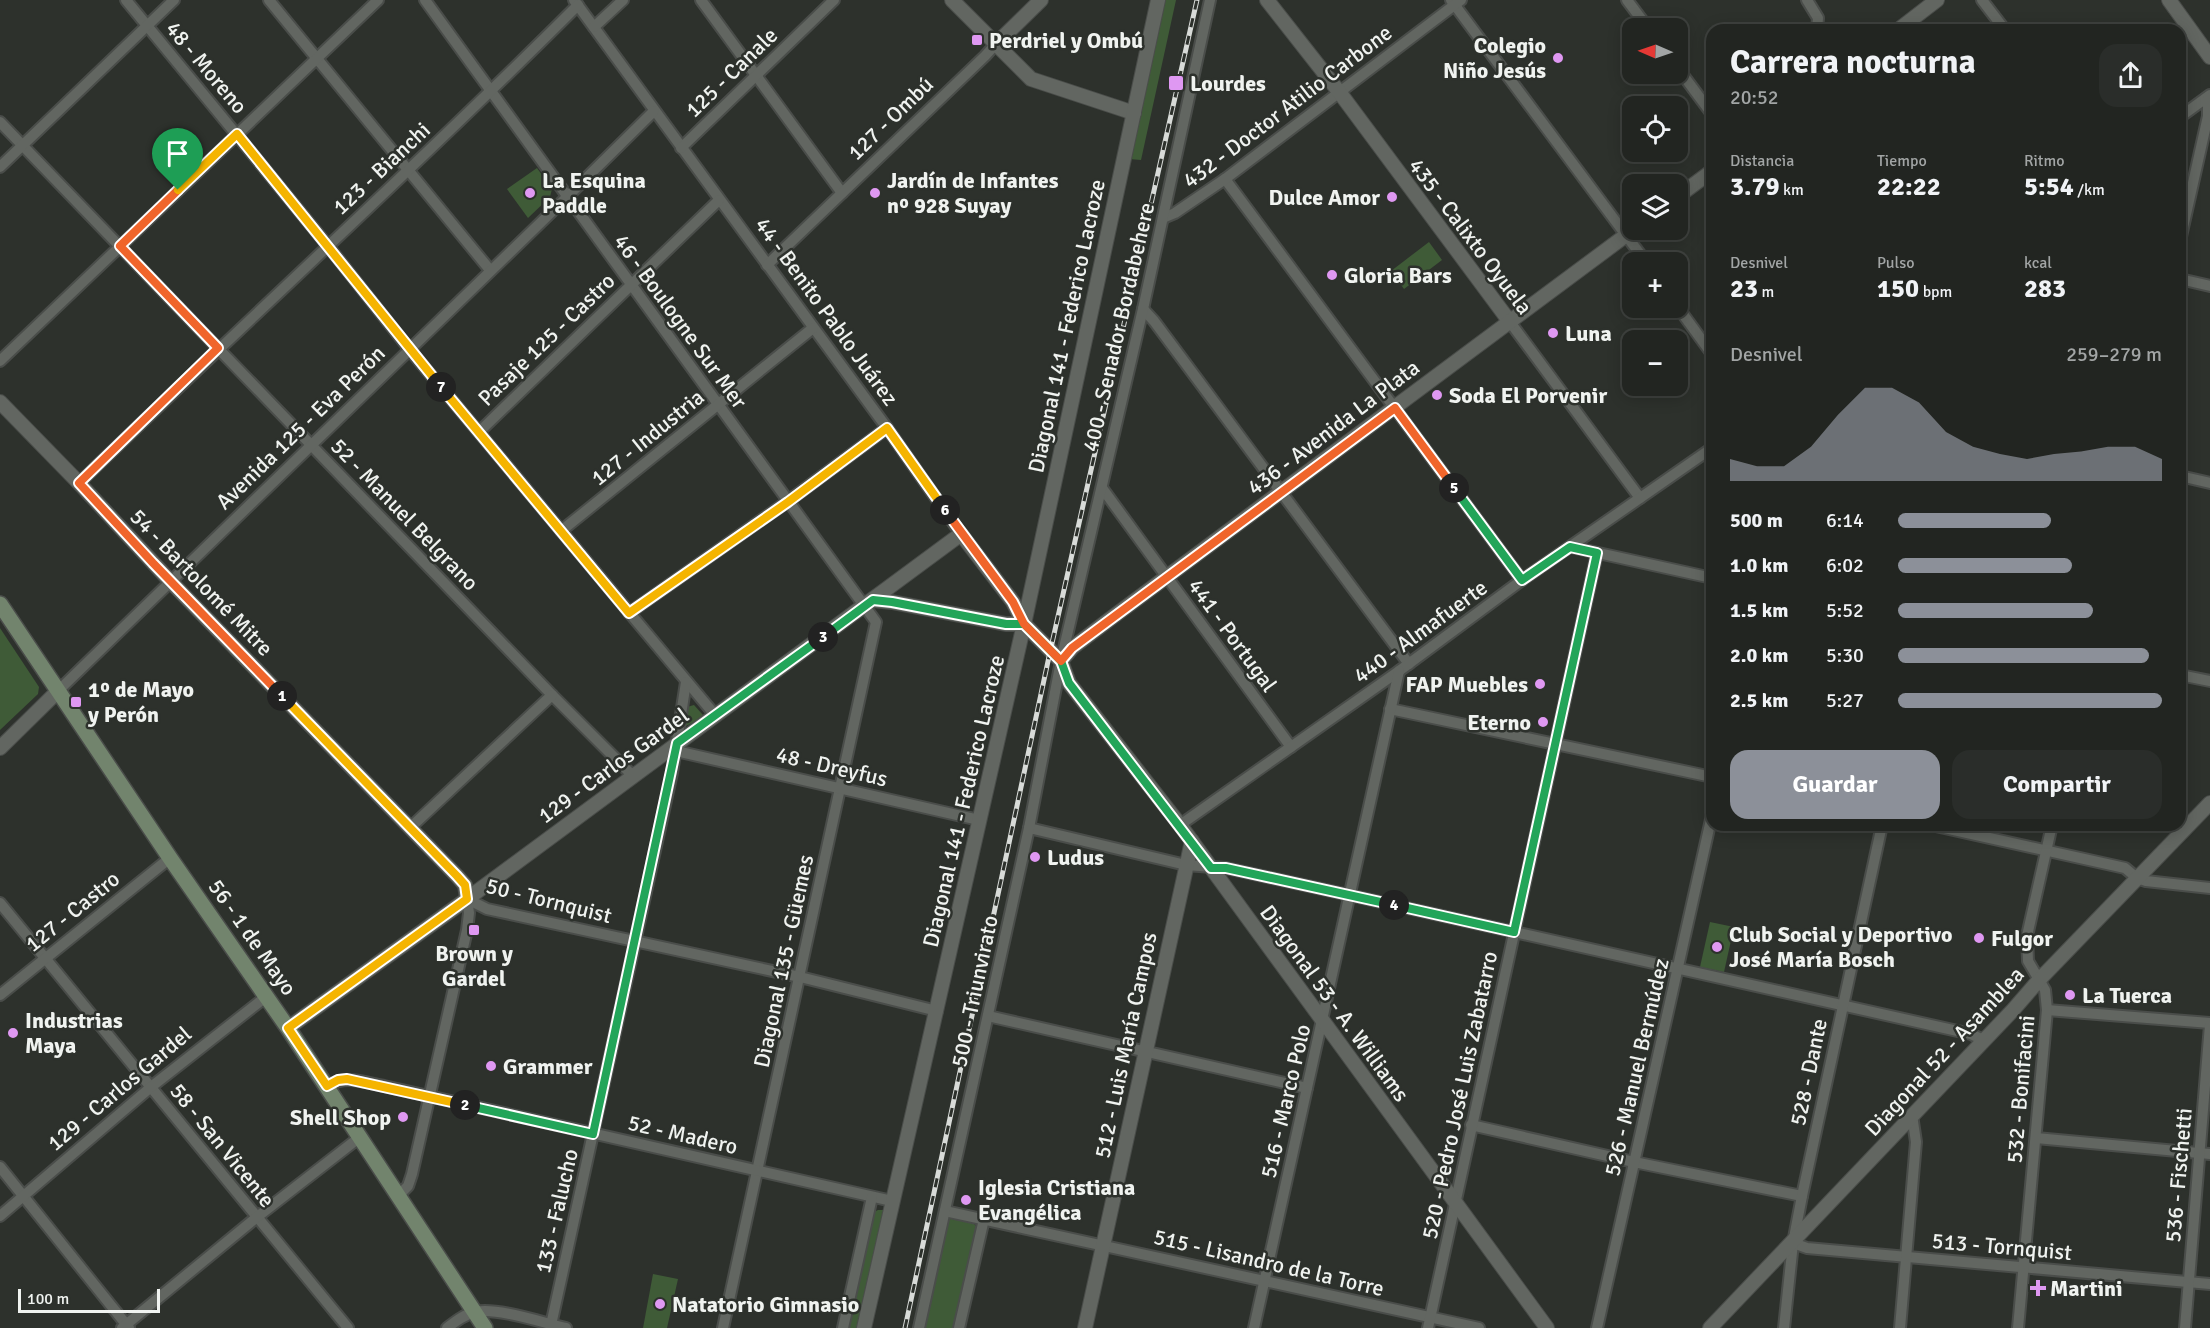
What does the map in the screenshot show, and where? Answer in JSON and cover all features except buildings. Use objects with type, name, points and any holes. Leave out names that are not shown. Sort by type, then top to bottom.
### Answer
[{"type":"main road","name":"56 - 1 de Mayo","points":[[0,604],[170,858],[267,996],[485,1328]]},
{"type":"street","name":"48 - Moreno","points":[[126,0],[410,350],[715,716]]},
{"type":"street","points":[[0,167],[174,0]]},
{"type":"street","points":[[270,0],[490,270]]},
{"type":"street","points":[[0,361],[378,0]]},
{"type":"street","name":"46 - Boulogne Sur Mer","points":[[426,0],[788,502],[868,604]]},
{"type":"street","points":[[594,27],[623,0]]},
{"type":"street","points":[[701,0],[842,193]]},
{"type":"street","name":"125 - Canale","points":[[681,148],[834,0]]},
{"type":"street","points":[[952,0],[1031,79],[1134,113]]},
{"type":"street","name":"127 - Ombú","points":[[767,265],[1041,0]]},
{"type":"street","name":"Diagonal 141 - Federico Lacroze","points":[[864,1328],[1024,624],[1158,0]]},
{"type":"street","name":"400 - Senador Bordabehere","points":[[1061,661],[1143,309],[1210,0]]},
{"type":"street","name":"435 - Calixto Oyuela","points":[[1267,0],[1340,93],[1640,498]]},
{"type":"street","points":[[1627,0],[1640,18]]},
{"type":"street","points":[[1807,0],[1818,18],[1818,24]]},
{"type":"street","points":[[1906,24],[1937,0]]},
{"type":"street","points":[[1982,0],[2000,24]]},
{"type":"street","points":[[2173,1],[2210,57]]},
{"type":"street","points":[[1456,2],[1622,221]]},
{"type":"street","name":"432 - Doctor Atilio Carbone","points":[[1163,218],[1225,179],[1456,2]]},
{"type":"street","name":"123 - Bianchi","points":[[79,483],[218,348],[491,92],[576,3]]},
{"type":"street","name":"44 - Benito Pablo Juárez","points":[[576,3],[887,428],[961,534],[1013,602],[1024,624],[1046,647]]},
{"type":"street","points":[[1688,82],[1706,106]]},
{"type":"street","points":[[2186,113],[2209,96]]},
{"type":"street","points":[[2186,214],[2208,116],[2209,96]]},
{"type":"street","name":"Avenida 125 - Eva Perón","points":[[0,748],[654,111]]},
{"type":"street","name":"52 - Manuel Belgrano","points":[[0,122],[552,695],[633,776]]},
{"type":"street","points":[[1688,189],[1706,175]]},
{"type":"street","points":[[1225,179],[1522,580]]},
{"type":"street","name":"Pasaje 125 - Castro","points":[[478,432],[719,200]]},
{"type":"street","name":"436 - Avenida La Plata","points":[[1061,661],[1072,648],[1622,238]]},
{"type":"street","points":[[2186,280],[2210,286]]},
{"type":"street","points":[[1143,309],[1409,664]]},
{"type":"street","points":[[1686,318],[1706,346]]},
{"type":"street","name":"127 - Industria","points":[[561,531],[813,328]]},
{"type":"street","name":"54 - Bartolomé Mitre","points":[[0,402],[171,582],[411,827],[465,885],[467,899]]},
{"type":"street","points":[[629,613],[788,502],[887,428]]},
{"type":"street","name":"440 - Almafuerte","points":[[1180,825],[1409,664],[1522,580],[1706,452]]},
{"type":"street","points":[[2186,477],[2210,483]]},
{"type":"street","name":"441 - Portugal","points":[[1102,488],[1291,747]]},
{"type":"street","name":"129 - Carlos Gardel","points":[[288,1028],[676,747],[961,534]]},
{"type":"street","points":[[1570,547],[1706,577]]},
{"type":"street","name":"520 - Pedro José Luis Zabatarro","points":[[1429,1323],[1597,553]]},
{"type":"street","points":[[868,604],[892,602],[1006,624],[1024,624]]},
{"type":"street","name":"Diagonal 135 - Güemes","points":[[723,1328],[876,630],[875,618],[868,604]]},
{"type":"street","name":"Diagonal 53 - A. Williams","points":[[1046,647],[1061,661],[1069,683],[1192,841],[1547,1328]]},
{"type":"street","name":"500 - Triunvirato","points":[[919,1328],[1029,828],[1061,661]]},
{"type":"street","name":"516 - Marco Polo","points":[[1254,1328],[1399,671]]},
{"type":"street","points":[[2186,676],[2210,681]]},
{"type":"street","name":"133 - Falucho","points":[[550,1324],[635,941],[676,747],[686,682]]},
{"type":"street","points":[[411,827],[552,695]]},
{"type":"street","points":[[1390,709],[1706,776]]},
{"type":"street","name":"48 - Dreyfus","points":[[676,747],[979,820]]},
{"type":"street","name":"Diagonal 52 - Asamblea","points":[[2186,828],[2210,803]]},
{"type":"street","points":[[1029,828],[1186,866],[1226,868],[1349,895],[1971,1034],[1983,1040]]},
{"type":"street","name":"526 - Manuel Bermúdez","points":[[1597,1328],[1708,831]]},
{"type":"street","name":"528 - Dante","points":[[1784,1328],[1793,1243],[1802,1196],[1881,831]]},
{"type":"street","points":[[1959,831],[2125,868],[2137,878],[2146,881],[2210,888]]},
{"type":"street","name":"532 - Bonifacini","points":[[2018,1328],[2048,1010],[2044,990],[2028,961],[2026,949],[2051,831]]},
{"type":"street","name":"Diagonal 52 - Asamblea","points":[[1710,1328],[2183,831]]},
{"type":"street","name":"512 - Luis María Campos","points":[[1084,1328],[1192,841]]},
{"type":"street","name":"127 - Castro","points":[[0,995],[170,858]]},
{"type":"street","points":[[399,1195],[408,1186],[467,930],[469,913],[467,899]]},
{"type":"street","name":"50 - Tornquist","points":[[467,899],[487,909],[800,977],[937,1011]]},
{"type":"street","name":"58 - San Vicente","points":[[0,903],[348,1328]]},
{"type":"street","name":"129 - Carlos Gardel","points":[[0,1216],[151,1087],[267,996]]},
{"type":"street","points":[[2048,1010],[2210,1024]]},
{"type":"street","points":[[988,1016],[1307,1088]]},
{"type":"street","name":"536 - Fischetti","points":[[2185,1328],[2204,1153],[2210,1024]]},
{"type":"street","name":"52 - Madero","points":[[327,1086],[338,1080],[347,1079],[892,1201]]},
{"type":"street","points":[[1900,1328],[1916,1142],[1912,1115]]},
{"type":"street","points":[[1471,1125],[1634,1162],[1802,1196]]},
{"type":"street","points":[[0,1167],[126,1327],[257,1217],[360,1137]]},
{"type":"street","points":[[2036,1137],[2204,1153]]},
{"type":"street","points":[[843,1328],[872,1197]]},
{"type":"street","name":"515 - Lisandro de la Torre","points":[[945,1211],[1265,1280],[1429,1323],[1479,1328]]},
{"type":"street","points":[[959,1328],[984,1219]]},
{"type":"street","name":"513 - Tornquist","points":[[1793,1243],[1807,1248],[2210,1284]]},
{"type":"street","points":[[447,1328],[466,1314],[490,1311],[566,1328]]},
{"type":"green space","points":[[1164,0],[1176,0],[1141,160],[1129,159]]},
{"type":"green space","name":"La Esquina Paddle","points":[[537,168],[552,189],[550,197],[528,218],[507,189]]},
{"type":"green space","points":[[1429,242],[1442,260],[1404,289],[1391,271]]},
{"type":"green space","points":[[0,628],[39,687],[38,694],[0,730]]},
{"type":"green space","points":[[694,705],[703,715],[702,718],[686,726],[684,723],[687,707]]},
{"type":"green space","name":"Club Social y Deportivo José María Bosch","points":[[1710,922],[1734,927],[1724,972],[1700,967]]},
{"type":"green space","points":[[884,1210],[862,1328],[849,1328],[874,1212]]},
{"type":"green space","points":[[948,1219],[972,1222],[978,1228],[955,1328],[921,1328]]},
{"type":"green space","name":"Natatorio Gimnasio","points":[[653,1274],[678,1279],[667,1328],[643,1328]]},
{"type":"railway","points":[[905,1328],[1050,652],[1197,0]]},
{"type":"place","name":"Perdriel y Ombú","points":[[977,40]]},
{"type":"place","name":"Colegio Niño Jesús","points":[[1558,58]]},
{"type":"place","name":"Lourdes","points":[[1176,83]]},
{"type":"place","name":"La Esquina Paddle","points":[[530,193]]},
{"type":"place","name":"Jardín de Infantes nº 928 Suyay","points":[[875,193]]},
{"type":"place","name":"Dulce Amor","points":[[1392,197]]},
{"type":"place","name":"Gloria Bars","points":[[1332,275]]},
{"type":"place","name":"Luna","points":[[1553,333]]},
{"type":"place","name":"Soda El Porvenir","points":[[1437,395]]},
{"type":"place","name":"FAP Muebles","points":[[1540,684]]},
{"type":"place","name":"1º de Mayo y Perón","points":[[76,702]]},
{"type":"place","name":"Eterno","points":[[1543,722]]},
{"type":"place","name":"Ludus","points":[[1035,857]]},
{"type":"place","name":"Brown y Gardel","points":[[474,930]]},
{"type":"place","name":"Fulgor","points":[[1979,938]]},
{"type":"place","name":"Club Social y Deportivo José María Bosch","points":[[1717,947]]},
{"type":"place","name":"La Tuerca","points":[[2070,995]]},
{"type":"place","name":"Industrias Maya","points":[[13,1033]]},
{"type":"place","name":"Grammer","points":[[491,1066]]},
{"type":"place","name":"Shell Shop","points":[[403,1117]]},
{"type":"place","name":"Iglesia Cristiana Evangélica","points":[[966,1200]]},
{"type":"place","name":"Martini","points":[[2038,1288]]},
{"type":"place","name":"Natatorio Gimnasio","points":[[660,1304]]},
{"type":"route","points":[[178,190],[120,246],[218,348],[79,483],[153,563],[465,885],[467,899],[288,1028],[327,1086],[338,1080],[347,1079],[593,1134],[677,743],[873,600],[1006,624],[1024,624],[1050,652],[1061,661],[1064,675],[1069,683],[1211,868],[1226,868],[1514,932],[1597,553],[1570,547],[1522,580],[1395,408],[1072,648],[1061,661],[1024,624],[1013,602],[961,534],[887,428],[788,502],[629,613],[410,350],[237,134],[178,190]]}]
